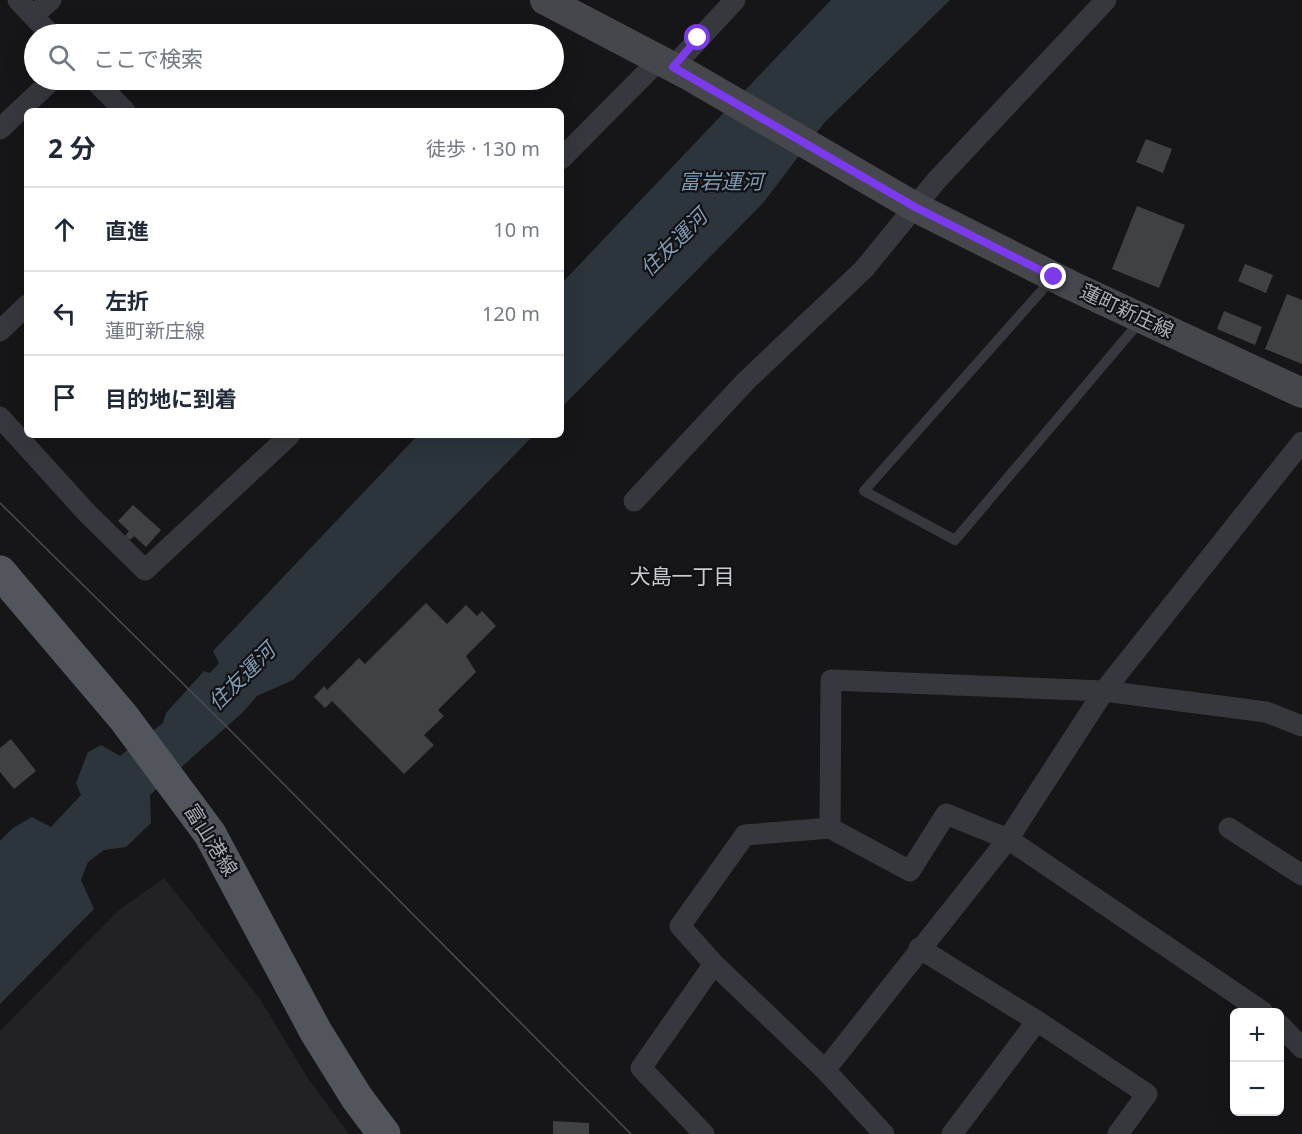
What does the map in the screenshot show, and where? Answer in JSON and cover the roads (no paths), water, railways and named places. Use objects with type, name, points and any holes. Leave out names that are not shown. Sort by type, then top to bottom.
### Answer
[{"type":"main road","name":"蓮町新庄線","points":[[546,0],[674,68],[915,207],[1054,277],[1302,393]]},
{"type":"main road","name":"富山港線","points":[[0,572],[124,718],[210,834],[316,1032],[357,1098],[384,1134]]},
{"type":"street","points":[[18,0],[41,24]]},
{"type":"street","points":[[33,16],[51,0]]},
{"type":"street","points":[[564,157],[674,68],[735,0]]},
{"type":"street","points":[[634,501],[746,381],[864,269],[936,181],[1106,0]]},
{"type":"street","points":[[0,129],[41,90]]},
{"type":"street","points":[[104,90],[122,108]]},
{"type":"street","points":[[0,332],[24,308]]},
{"type":"street","points":[[0,417],[87,513],[145,570],[287,438]]},
{"type":"street","points":[[825,1070],[1008,838],[1104,691],[1302,442]]},
{"type":"street","points":[[830,828],[831,680],[1104,691],[1266,712],[1302,726]]},
{"type":"street","points":[[884,1134],[825,1070],[714,964],[680,926],[745,836],[830,828],[910,871],[946,814],[1008,838],[1257,1008]]},
{"type":"street","points":[[1229,828],[1302,875]]},
{"type":"street","points":[[919,948],[1037,1021],[1147,1094],[1118,1134]]},
{"type":"street","points":[[704,1134],[641,1068],[714,964]]},
{"type":"street","points":[[952,1134],[1037,1021]]},
{"type":"street","points":[[1284,1029],[1302,1048]]},
{"type":"lane","points":[[1054,277],[864,491],[955,540],[1142,318]]},
{"type":"water","name":"富岩運河","points":[[831,0],[950,0],[824,123],[763,203],[564,405],[564,281]]},
{"type":"water","name":"住友運河","points":[[415,438],[531,438],[293,680],[257,696],[242,713],[150,795],[151,823],[126,847],[104,850],[88,862],[81,880],[94,909],[0,1004],[0,841],[13,828],[32,817],[51,827],[81,795],[76,783],[88,752],[101,745],[120,756],[163,723],[166,713],[204,671],[210,673],[219,663],[213,651]]},
{"type":"tram line","points":[[0,503],[228,728],[631,1134]]},
{"type":"district","name":"犬島一丁目","points":[[682,577]]}]
